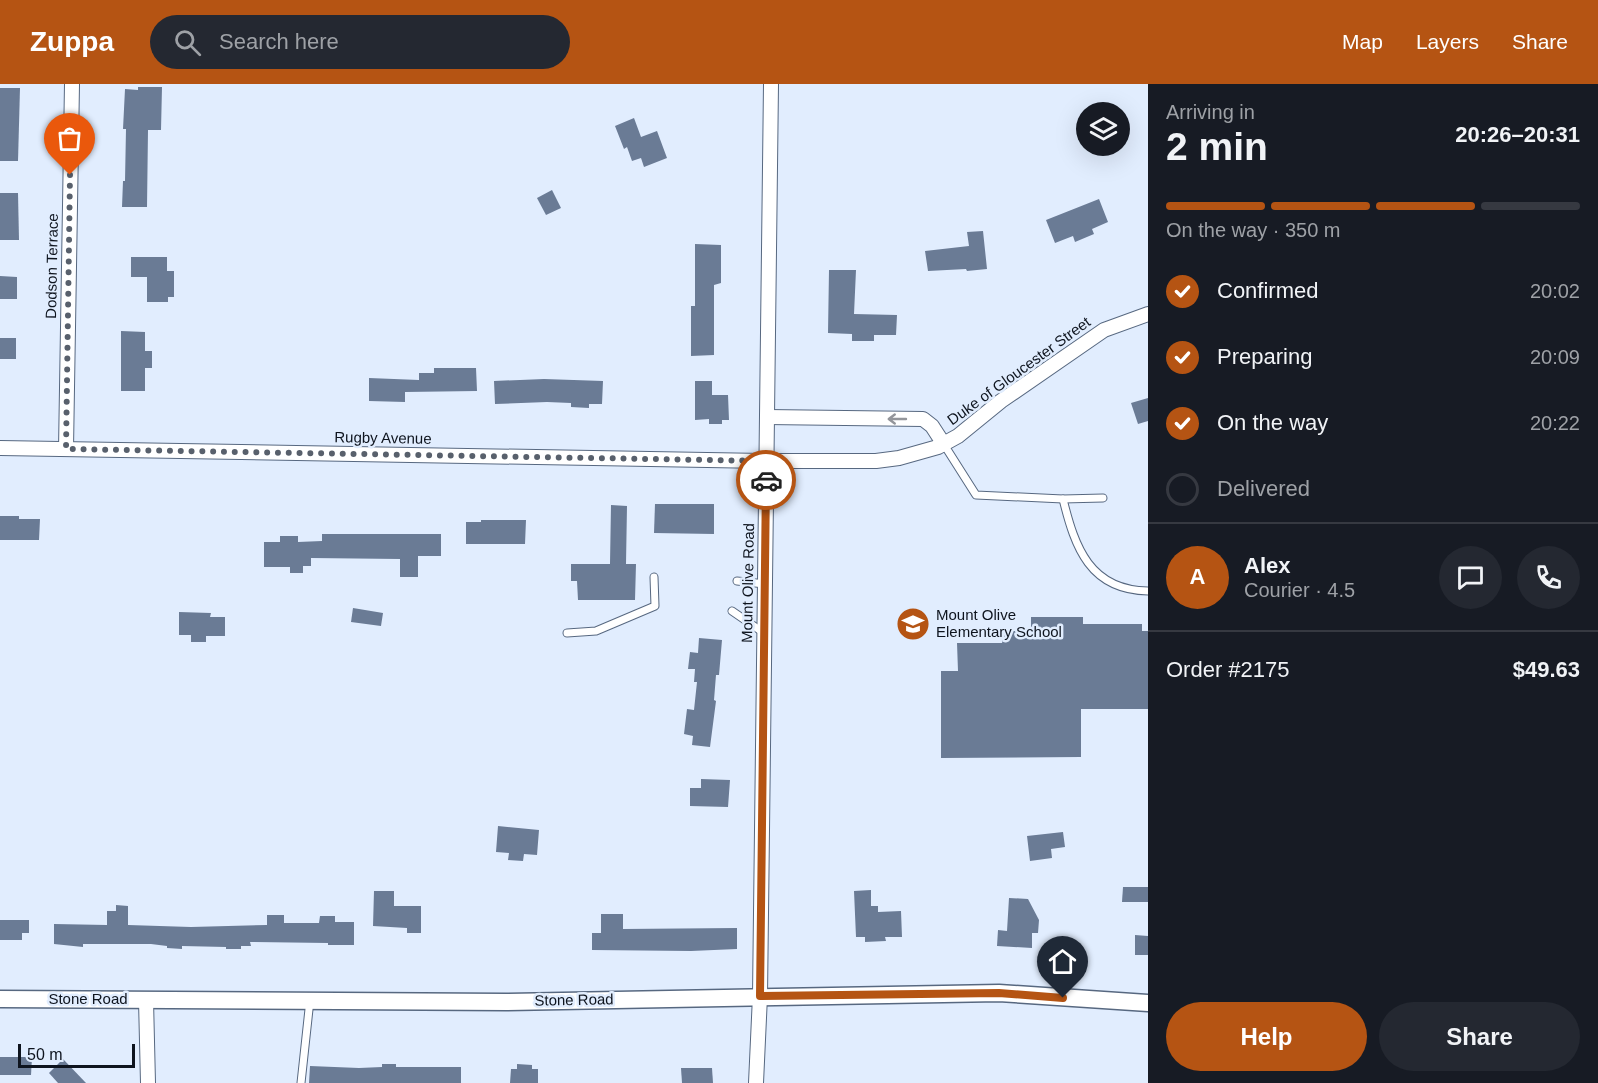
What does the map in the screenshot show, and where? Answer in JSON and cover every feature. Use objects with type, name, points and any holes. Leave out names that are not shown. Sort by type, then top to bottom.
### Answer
[{"type":"street","name":"Dodson Terrace","points":[[66,449],[72,84]]},
{"type":"street","name":"Mount Olive Road","points":[[756,1083],[760,996],[771,84]]},
{"type":"street","name":"Duke of Gloucester Street","points":[[766,461],[876,461],[899,458],[938,447],[958,436],[1001,401],[1104,330],[1148,314]]},
{"type":"street","name":"Duke of Gloucester Street","points":[[767,417],[923,419],[932,426],[943,443]]},
{"type":"street","name":"Rugby Avenue","points":[[0,448],[766,461]]},
{"type":"street","name":"Stone Road","points":[[0,999],[506,1002],[999,993],[1148,1003]]},
{"type":"street","points":[[146,1000],[148,1083]]},
{"type":"lane","points":[[943,443],[976,495],[1063,499],[1103,498]]},
{"type":"lane","points":[[1063,499],[1069,524],[1083,555],[1100,578],[1130,591],[1148,591]]},
{"type":"lane","points":[[567,633],[596,631],[655,606],[654,577]]},
{"type":"lane","points":[[736,581],[765,584]]},
{"type":"lane","points":[[732,611],[764,633]]},
{"type":"lane","points":[[301,1083],[310,1000]]},
{"type":"building","points":[[138,87],[162,87],[161,130],[148,130],[147,207],[122,207],[123,181],[125,181],[126,129],[123,129],[125,89],[138,90]]},
{"type":"building","points":[[0,88],[20,88],[18,161],[0,161]]},
{"type":"building","points":[[634,118],[641,137],[657,131],[667,158],[644,167],[641,158],[632,161],[627,147],[624,149],[615,126]]},
{"type":"building","points":[[552,190],[561,208],[546,215],[537,198]]},
{"type":"building","points":[[0,193],[18,193],[19,240],[0,240]]},
{"type":"building","points":[[1099,199],[1108,222],[1092,229],[1094,234],[1075,242],[1073,236],[1055,243],[1046,220]]},
{"type":"building","points":[[983,231],[987,269],[928,271],[925,251],[969,246],[967,232]]},
{"type":"building","points":[[695,244],[721,245],[721,283],[714,285],[714,355],[691,356],[691,306],[695,306]]},
{"type":"building","points":[[131,257],[167,257],[167,271],[174,271],[174,297],[168,297],[168,302],[147,302],[147,277],[131,277]]},
{"type":"building","points":[[829,270],[856,270],[854,314],[897,315],[896,335],[874,335],[874,341],[852,341],[852,334],[828,333]]},
{"type":"building","points":[[0,276],[17,277],[17,299],[0,299]]},
{"type":"building","points":[[121,331],[145,332],[145,351],[152,351],[152,368],[145,368],[145,391],[121,391]]},
{"type":"building","points":[[0,338],[16,338],[16,359],[0,359]]},
{"type":"building","points":[[434,368],[476,368],[477,391],[405,392],[405,402],[369,401],[369,378],[419,380],[419,373],[434,373]]},
{"type":"building","points":[[544,379],[603,381],[602,404],[589,404],[589,408],[571,407],[571,403],[495,404],[494,381]]},
{"type":"building","points":[[695,381],[712,381],[712,395],[728,395],[729,420],[722,420],[722,424],[709,424],[709,419],[695,420]]},
{"type":"building","points":[[1148,398],[1148,421],[1138,424],[1131,403]]},
{"type":"building","points":[[655,504],[714,504],[714,534],[654,533]]},
{"type":"building","points":[[611,505],[627,506],[626,564],[636,564],[635,600],[578,600],[577,581],[571,581],[571,564],[610,564]]},
{"type":"building","points":[[0,516],[40,519],[39,540],[0,540]]},
{"type":"building","points":[[481,520],[526,520],[525,544],[466,544],[466,522],[481,522]]},
{"type":"building","points":[[322,534],[441,534],[441,556],[418,556],[418,577],[400,577],[400,559],[311,558],[311,566],[303,566],[303,573],[290,573],[290,567],[264,567],[264,542],[280,542],[280,536],[298,536],[298,542],[322,541]]},
{"type":"building","points":[[353,608],[383,613],[381,626],[351,622]]},
{"type":"building","points":[[179,612],[211,613],[210,617],[225,617],[225,636],[206,636],[206,642],[191,642],[191,635],[179,635]]},
{"type":"building","points":[[1031,617],[1083,617],[1083,624],[1142,624],[1142,631],[1148,631],[1148,709],[1081,709],[1081,757],[941,758],[941,671],[958,671],[957,643],[1002,643],[1005,631],[1031,631]]},
{"type":"building","points":[[699,638],[722,640],[719,675],[716,675],[714,700],[716,701],[710,747],[692,745],[693,736],[684,734],[687,709],[694,710],[697,682],[694,682],[695,669],[688,669],[690,652],[698,653]]},
{"type":"building","points":[[701,779],[730,780],[728,807],[690,806],[690,788],[701,788]]},
{"type":"building","points":[[498,826],[539,830],[537,855],[524,854],[523,861],[508,860],[509,853],[496,852]]},
{"type":"building","points":[[1063,832],[1065,847],[1051,849],[1052,858],[1030,861],[1027,836]]},
{"type":"building","points":[[1123,887],[1148,887],[1148,902],[1122,902]]},
{"type":"building","points":[[871,890],[871,906],[878,906],[878,912],[901,911],[902,937],[885,937],[886,941],[865,942],[865,937],[856,937],[854,891]]},
{"type":"building","points":[[374,891],[394,891],[394,906],[421,906],[421,933],[407,933],[407,928],[373,926]]},
{"type":"building","points":[[1009,898],[1028,899],[1039,920],[1038,933],[1032,933],[1032,948],[997,946],[998,930],[1007,931]]},
{"type":"building","points":[[116,905],[128,906],[128,925],[191,927],[267,925],[267,915],[284,915],[284,923],[319,923],[320,916],[335,916],[335,922],[354,922],[354,945],[250,942],[251,946],[241,946],[241,949],[182,946],[182,949],[151,944],[83,944],[83,947],[54,944],[54,924],[107,925],[107,911],[116,911]]},
{"type":"building","points":[[601,914],[623,914],[623,929],[737,928],[737,949],[592,950],[592,933],[601,933]]},
{"type":"building","points":[[0,920],[29,920],[29,933],[22,933],[22,940],[0,940]]},
{"type":"building","points":[[1135,935],[1148,936],[1148,955],[1135,955]]},
{"type":"building","points":[[0,1057],[32,1057],[31,1075],[0,1075]]},
{"type":"building","points":[[63,1059],[86,1083],[58,1083],[49,1073]]},
{"type":"building","points":[[382,1064],[396,1064],[396,1067],[461,1067],[461,1083],[309,1083],[310,1066],[359,1068],[382,1067]]},
{"type":"building","points":[[517,1064],[532,1065],[532,1069],[538,1069],[538,1083],[510,1083],[511,1069],[517,1069]]},
{"type":"building","points":[[681,1068],[712,1068],[713,1083],[682,1083]]},
{"type":"way so far","points":[[70,175],[66,449],[766,461],[766,480]]},
{"type":"place","name":"Mount Olive Elementary School","points":[[913,624]]},
{"type":"route","points":[[766,480],[760,996],[999,993],[1063,998]]}]
